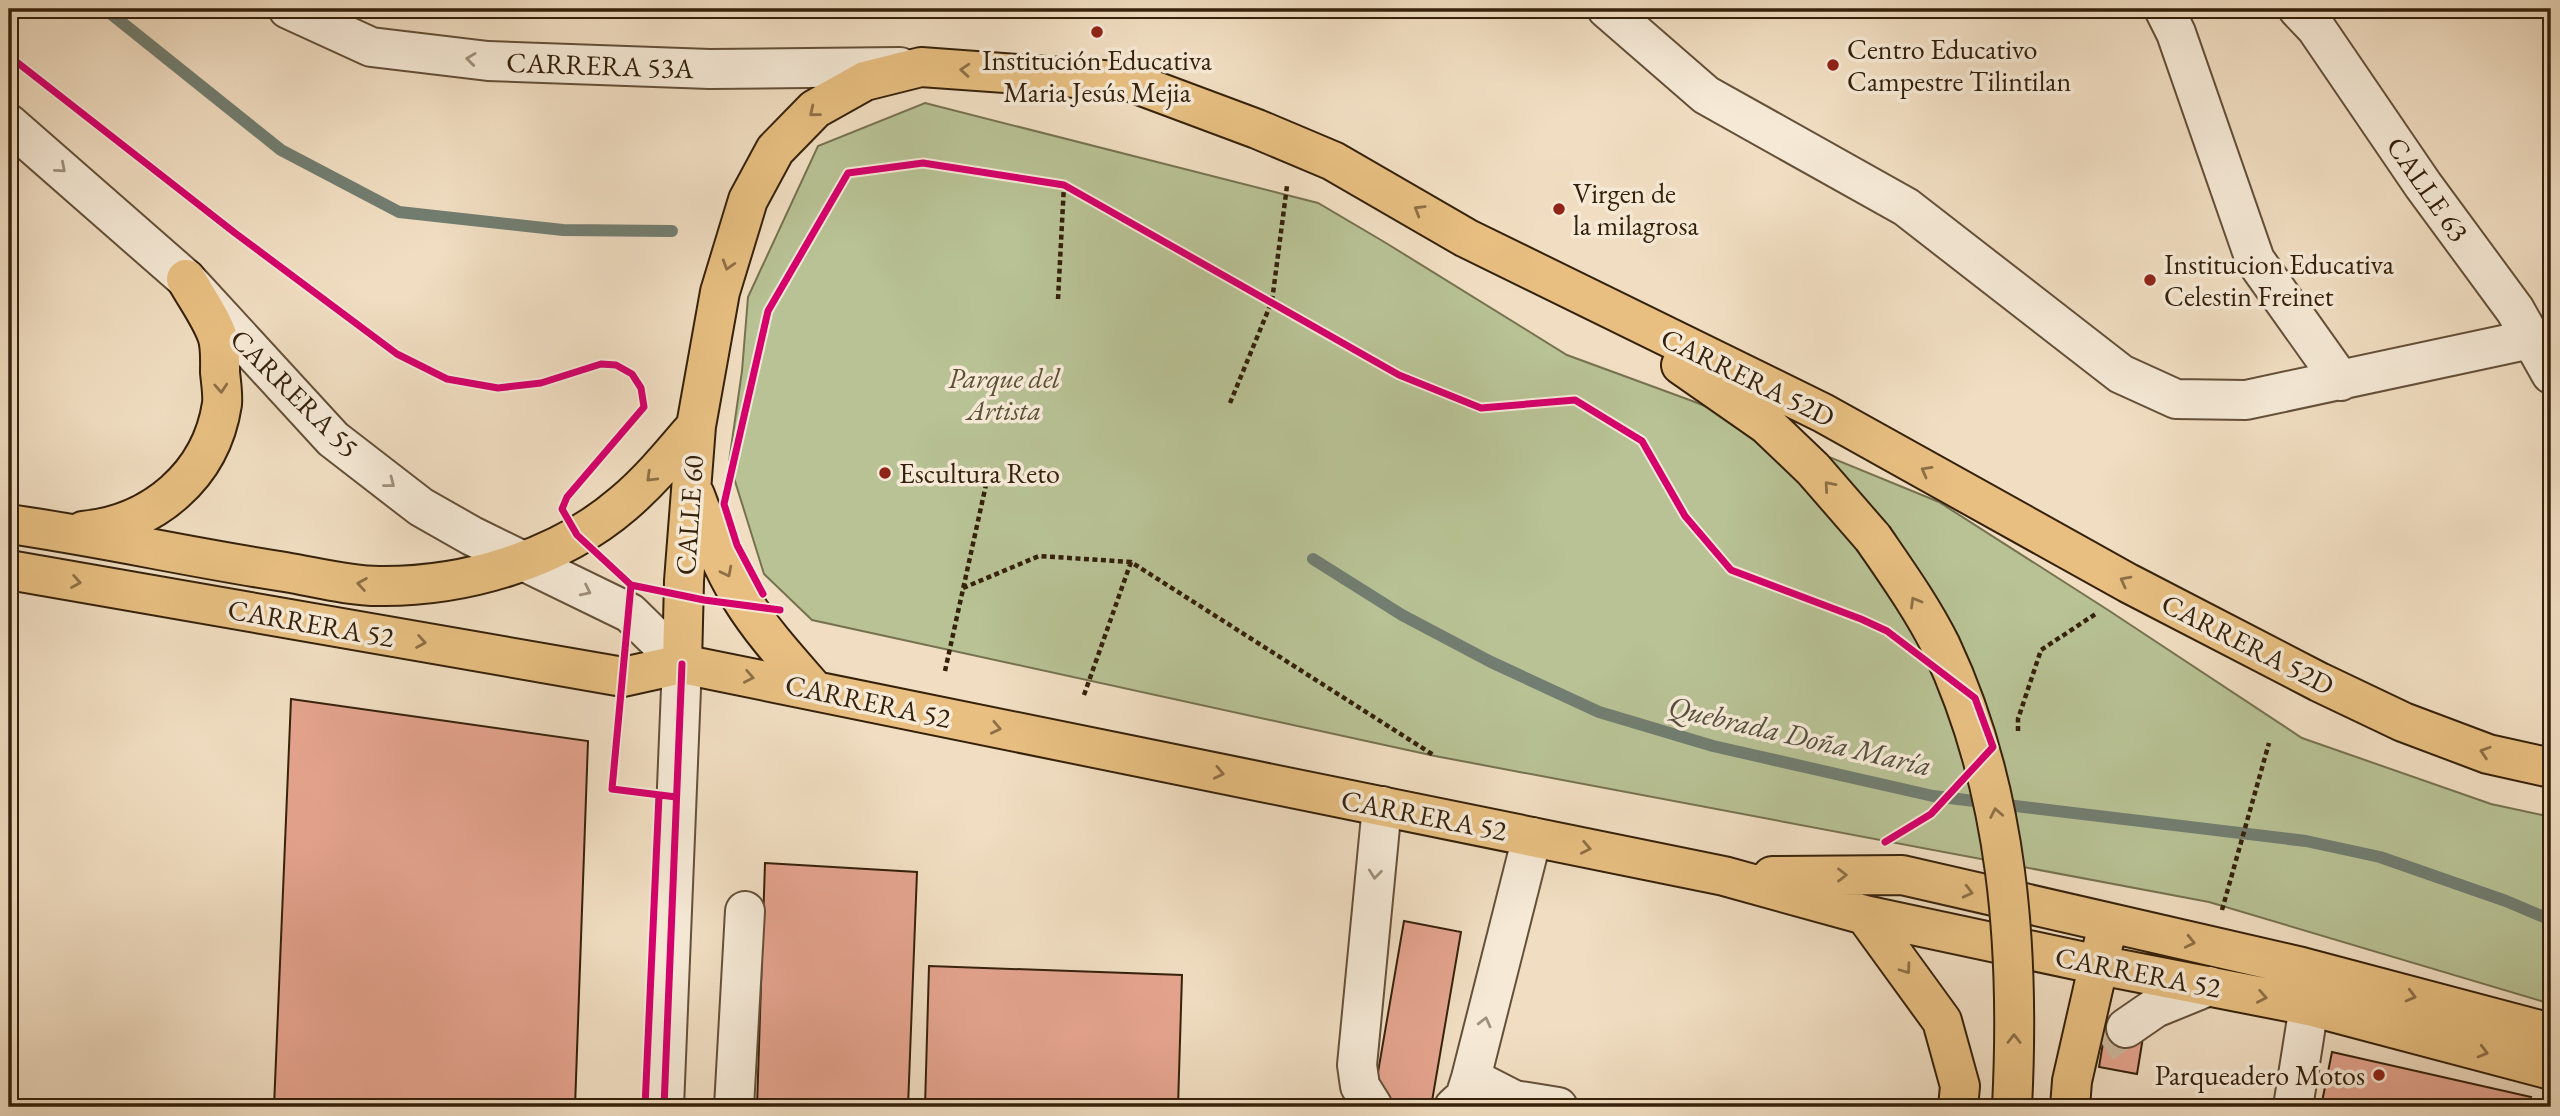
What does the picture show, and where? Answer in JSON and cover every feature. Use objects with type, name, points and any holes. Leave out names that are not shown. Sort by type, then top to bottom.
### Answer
[{"type":"main road","name":"CARRERA 52D","points":[[921,67],[1131,82],[1333,161],[1466,238],[1823,413],[2128,583],[2319,682],[2403,722],[2488,754],[2551,768]]},
{"type":"main road","name":"CALLE 60","points":[[682,664],[684,581],[696,426],[720,292],[748,200],[775,150],[815,109],[865,80],[921,67]]},
{"type":"main road","points":[[1466,238],[1675,361],[1767,425],[1814,469],[1873,538],[1908,588],[1939,643],[1965,701],[1990,782],[2003,850],[2011,924],[2015,1001],[2012,1107]]},
{"type":"main road","points":[[71,533],[106,529],[141,517],[179,487],[195,469],[213,438],[222,403],[218,337],[186,279]]},
{"type":"main road","name":"CARRERA 52","points":[[9,524],[71,533],[195,559],[377,587],[457,581],[525,561],[577,535],[622,505],[661,467],[696,426]]},
{"type":"main road","points":[[692,487],[712,543],[739,595],[779,650],[815,691]]},
{"type":"main road","name":"CARRERA 52","points":[[9,570],[623,677],[682,664],[1724,876],[1865,915],[2309,1006],[2551,1070]]},
{"type":"main road","name":"CARRERA 52","points":[[1724,876],[1902,875],[2302,967],[2551,1033]]},
{"type":"main road","points":[[1865,915],[1942,1021],[1965,1100]]},
{"type":"main road","points":[[2071,1094],[2107,923]]},
{"type":"street","name":"CARRERA 53A","points":[[288,9],[371,47],[488,61],[710,69],[921,67]]},
{"type":"street","points":[[1607,9],[1706,95],[1906,207],[2121,374],[2176,399],[2246,400],[2531,339]]},
{"type":"street","points":[[2164,9],[2176,33],[2255,260],[2341,381]]},
{"type":"street","name":"CALLE 63","points":[[2298,9],[2316,28],[2423,185],[2515,310],[2551,374]]},
{"type":"street","name":"CARRERA 55","points":[[9,124],[186,279],[333,439],[421,508],[472,536],[630,613],[682,664]]},
{"type":"street","name":"CALLE 60","points":[[664,1107],[682,664]]},
{"type":"street","points":[[1373,1107],[1360,1086],[1357,1065],[1382,806]]},
{"type":"street","points":[[1532,837],[1462,1093],[1559,1107]]},
{"type":"street","points":[[734,1107],[744,911]]},
{"type":"street","points":[[2071,1094],[2114,1036],[2155,1008],[2208,986]]},
{"type":"street","points":[[2293,1107],[2309,1006]]},
{"type":"path","points":[[1230,403],[1272,302],[1292,144]]},
{"type":"path","points":[[1052,183],[1065,185],[1075,192]]},
{"type":"path","points":[[1058,299],[1065,185]]},
{"type":"path","points":[[1262,296],[1283,308]]},
{"type":"path","points":[[945,671],[989,471]]},
{"type":"path","points":[[963,588],[1040,556],[1131,562],[1435,756]]},
{"type":"path","points":[[1084,695],[1131,562]]},
{"type":"path","points":[[2221,918],[2269,743]]},
{"type":"green space","name":"Parque del Artista","points":[[925,103],[1318,203],[1567,355],[1695,402],[1939,502],[2302,738],[2491,804],[2551,817],[2551,1004],[2209,902],[1435,756],[812,620],[764,574],[729,462],[742,371],[748,297],[818,146]]},
{"type":"building","points":[[291,699],[588,741],[575,1107],[274,1107]]},
{"type":"building","points":[[765,863],[917,872],[908,1107],[757,1107]]},
{"type":"building","points":[[1404,921],[1461,932],[1431,1107],[1372,1107]]},
{"type":"building","points":[[929,966],[1182,975],[1178,1107],[925,1107]]},
{"type":"building","points":[[2106,1025],[2144,1031],[2137,1074],[2099,1067]]},
{"type":"building","name":"Parqueadero Motos","points":[[2332,1052],[2531,1097],[2528,1107],[2321,1107]]},
{"type":"building","points":[[9,1103],[62,1107],[9,1107]]},
{"type":"waterway","name":"Quebrada Doña María","points":[[105,9],[281,150],[399,212],[563,230],[672,231]]},
{"type":"waterway","name":"Quebrada Doña María","points":[[1313,559],[1402,615],[1491,662],[1599,712],[1713,746],[1933,796],[2306,841],[2380,857],[2506,901],[2551,920]]},
{"type":"tunnel","points":[[2102,1044],[2126,1028]]},
{"type":"cycle path","points":[[9,56],[235,233],[397,354],[447,379],[498,388],[541,383],[601,364],[616,365],[632,374],[641,388],[644,407],[567,497],[562,509],[577,535],[631,585],[612,789],[676,797]]},
{"type":"cycle path","points":[[763,594],[737,545],[724,504],[768,311],[848,173],[923,163],[1064,185],[1399,375],[1481,408],[1575,400],[1642,441],[1685,516],[1731,570],[1887,631],[1975,698],[1993,747],[1931,814],[1885,842]]},
{"type":"cycle path","points":[[631,585],[704,600],[780,610]]},
{"type":"cycle path","points":[[664,1107],[682,664]]},
{"type":"cycle path","points":[[645,1107],[659,795]]},
{"type":"place","name":"Institución Educativa Maria Jesús Mejia","points":[[1097,32]]},
{"type":"place","name":"Centro Educativo Campestre Tilintilan","points":[[1833,65]]},
{"type":"place","name":"Virgen de la milagrosa","points":[[1559,209]]},
{"type":"place","name":"Institucion Educativa Celestin Freinet","points":[[2150,280]]},
{"type":"place","name":"Escultura Reto","points":[[885,473]]},
{"type":"place","name":"Parqueadero Motos","points":[[2379,1075]]}]
